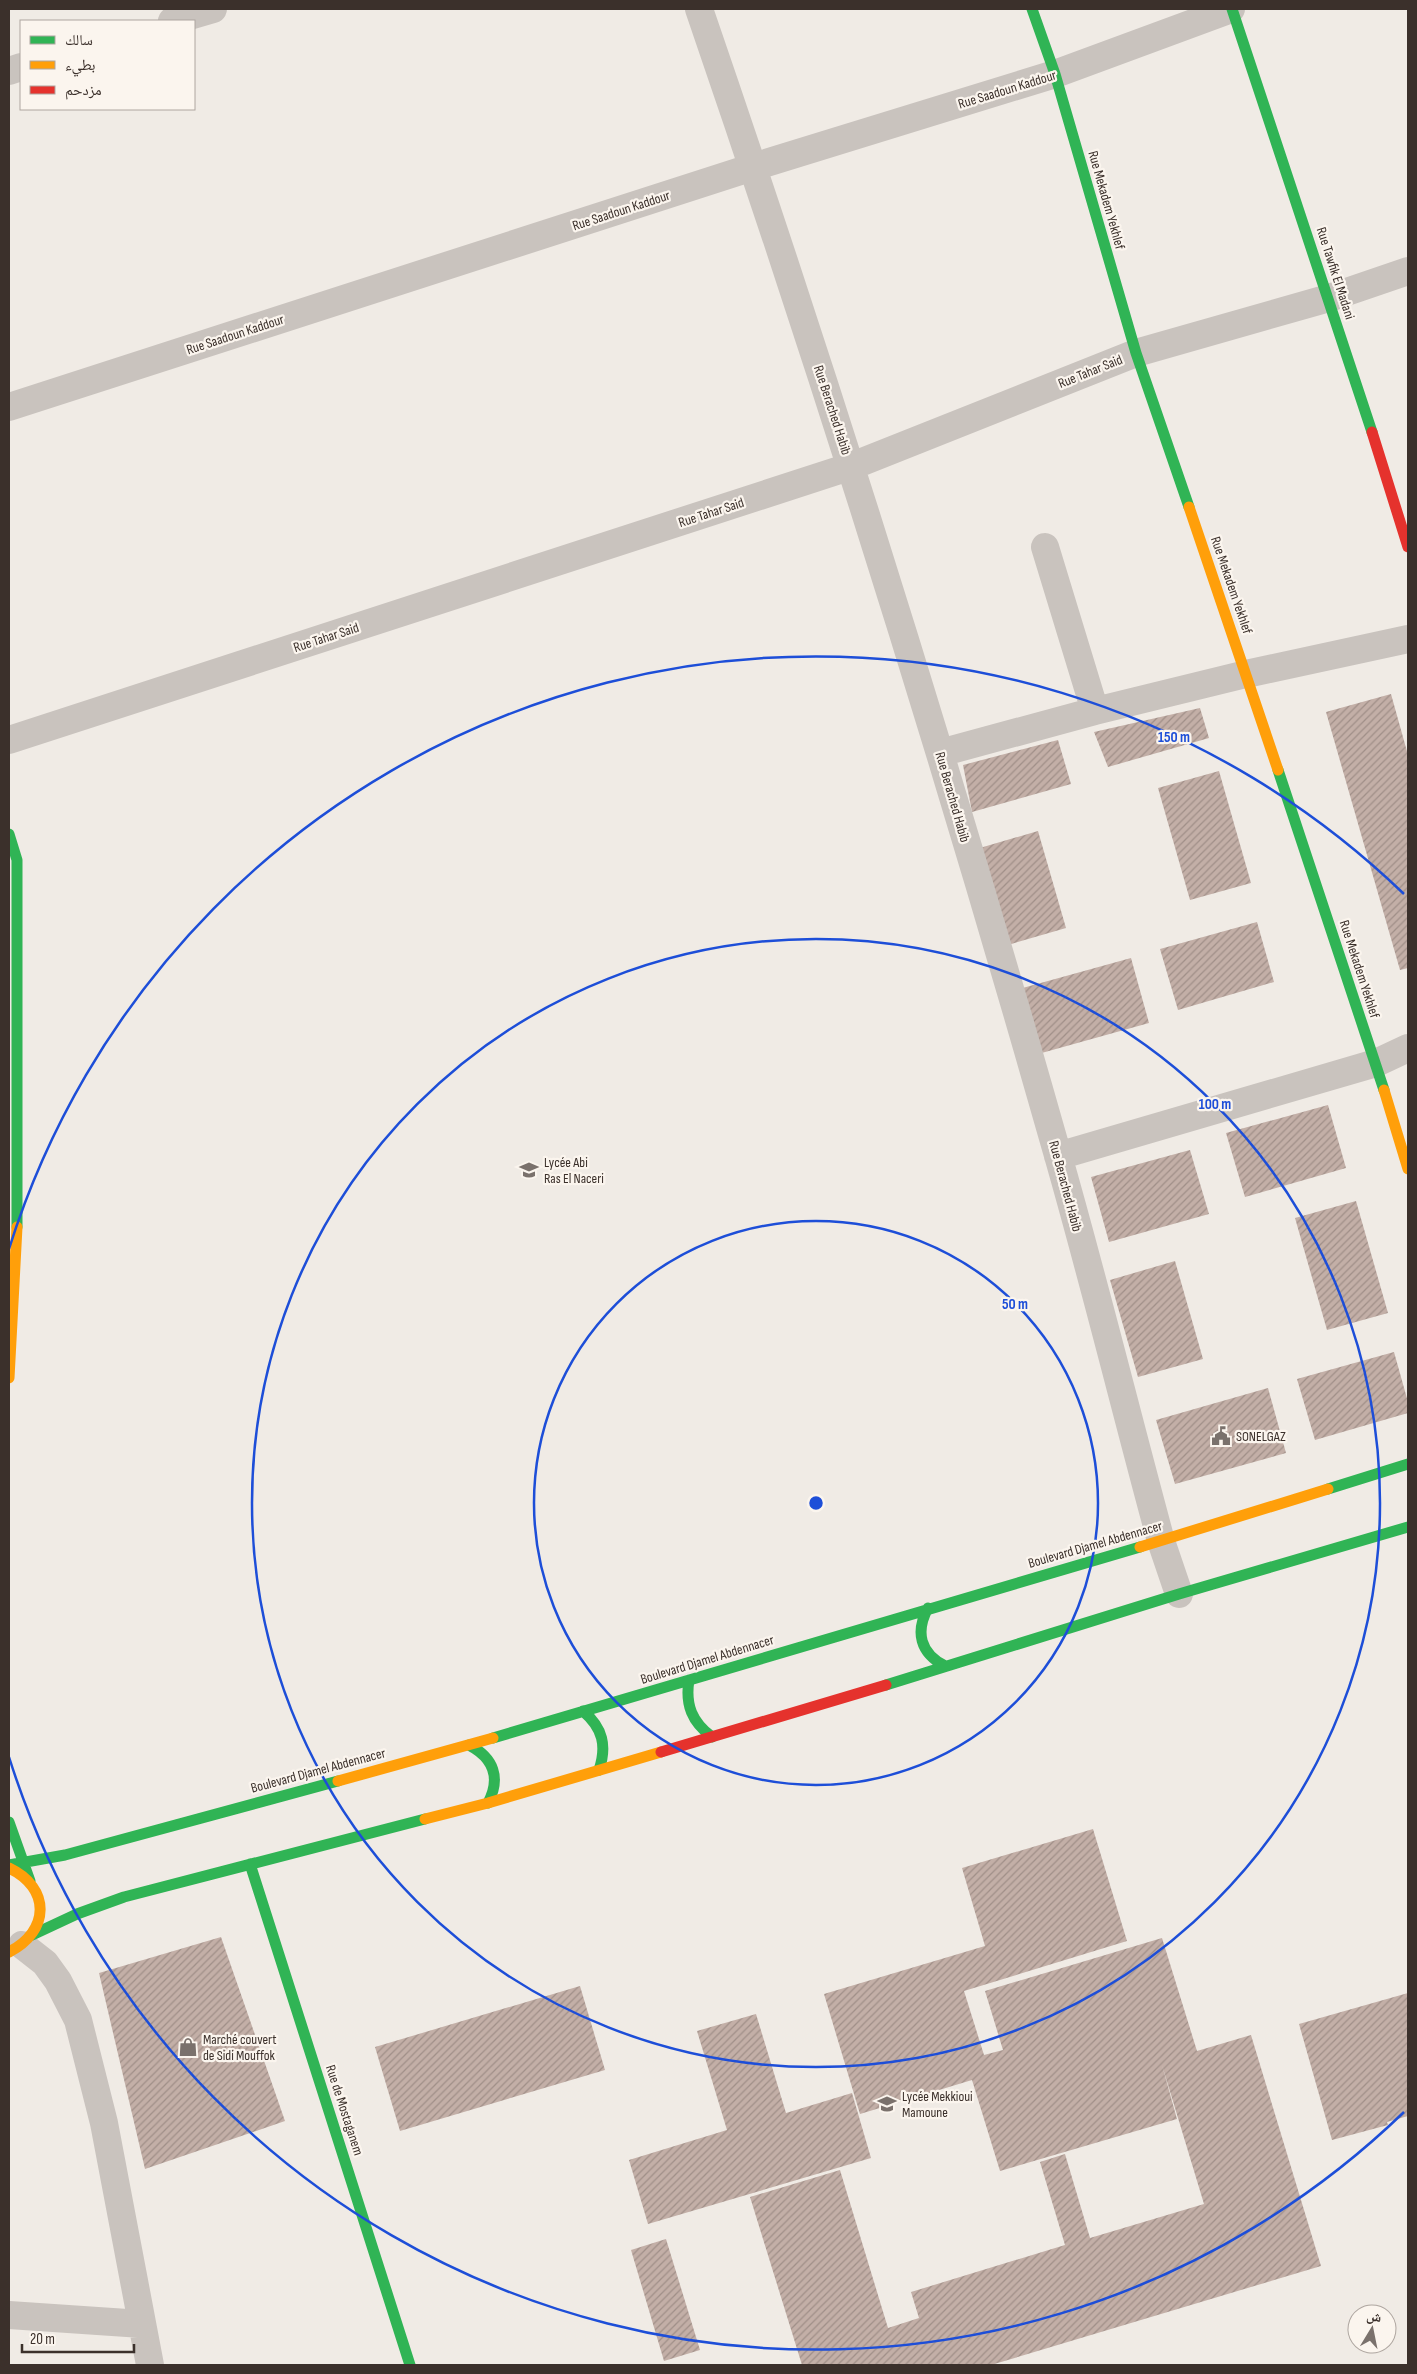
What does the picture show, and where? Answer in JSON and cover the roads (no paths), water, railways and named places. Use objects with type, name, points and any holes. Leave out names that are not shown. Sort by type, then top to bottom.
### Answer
[{"type":"main road","name":"Rue Mekadem Yekhlef","points":[[1032,9],[1055,74],[1136,353],[1376,1063],[1408,1169]]},
{"type":"main road","name":"Rue Tawfik El Madani","points":[[1232,9],[1404,515],[1408,548]]},
{"type":"main road","points":[[9,834],[17,860],[13,1225],[9,1378]]},
{"type":"main road","name":"Boulevard Djamel Abdennacer","points":[[9,1866],[65,1855],[469,1745],[1160,1541],[1408,1464]]},
{"type":"main road","points":[[21,1944],[100,1905],[250,1864],[488,1803],[1179,1594],[1408,1527]]},
{"type":"main road","points":[[928,1608],[919,1626],[922,1646],[935,1662],[945,1666]]},
{"type":"main road","points":[[689,1680],[687,1702],[689,1713],[694,1722],[712,1736]]},
{"type":"main road","points":[[584,1711],[594,1720],[601,1731],[605,1744],[604,1758],[599,1770]]},
{"type":"main road","points":[[469,1745],[487,1755],[496,1774],[496,1784],[488,1803]]},
{"type":"main road","points":[[9,1822],[30,1881],[37,1893],[40,1907],[38,1922],[21,1944]]},
{"type":"main road","name":"Rue de Mostaganem","points":[[250,1864],[410,2365]]},
{"type":"main road","points":[[9,1866],[30,1881]]},
{"type":"street","points":[[175,20],[213,9]]},
{"type":"street","name":"Rue Berached Habib","points":[[699,9],[852,466],[940,753],[1058,1156],[1160,1541],[1179,1594]]},
{"type":"street","name":"Rue Saadoun Kaddour","points":[[9,407],[753,167],[1055,74],[1232,9]]},
{"type":"street","name":"Rue Tahar Said","points":[[9,740],[852,466],[1136,353],[1329,298],[1408,271]]},
{"type":"street","points":[[1045,547],[1095,711]]},
{"type":"street","points":[[940,753],[1095,711],[1246,674],[1408,638]]},
{"type":"street","points":[[1058,1156],[1376,1063],[1408,1048]]},
{"type":"street","points":[[21,1944],[45,1964],[58,1981],[78,2020],[104,2123],[150,2365]]},
{"type":"street","points":[[9,2314],[142,2324]]},
{"type":"place","name":"Lycée Abi Ras El Naceri","points":[[529,1170]]},
{"type":"place","name":"SONELGAZ","points":[[1221,1436]]},
{"type":"place","name":"Marché couvert de Sidi Mouffok","points":[[188,2047]]},
{"type":"place","name":"Lycée Mekkioui Mamoune","points":[[887,2104]]}]
